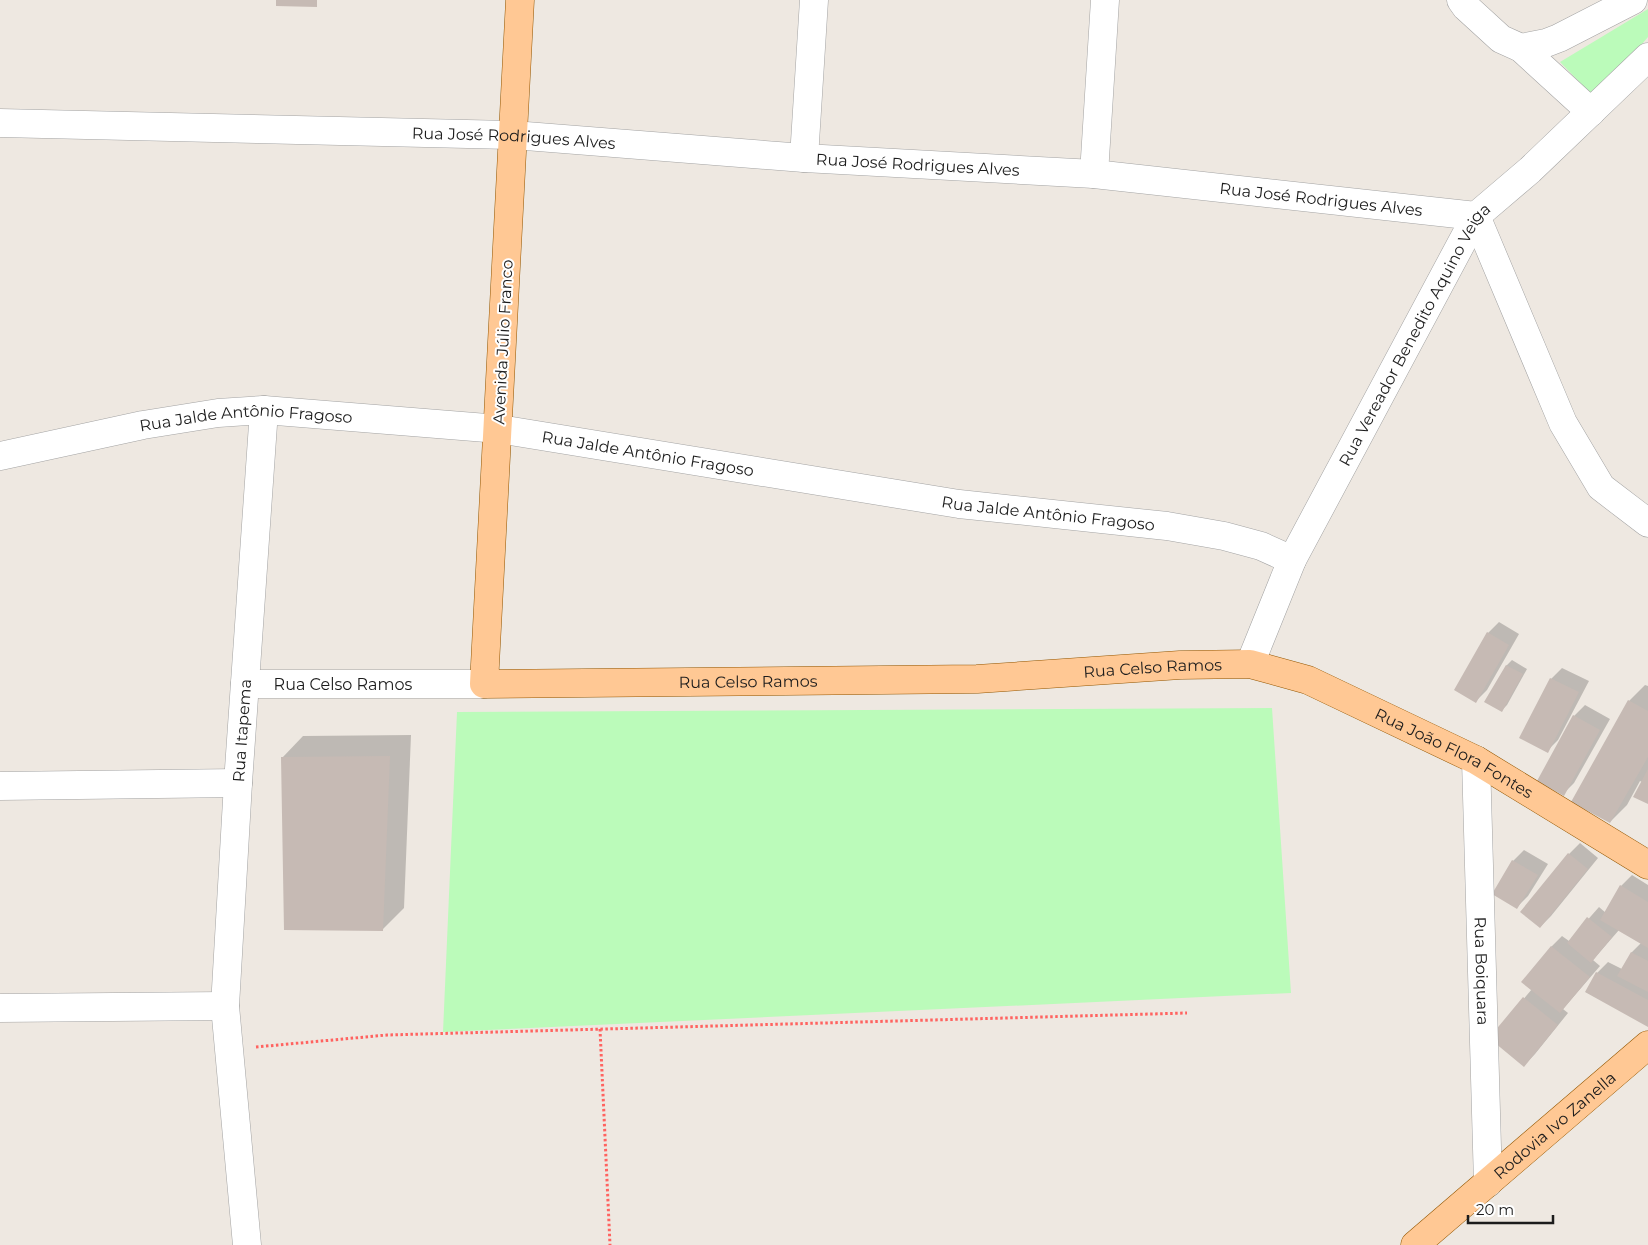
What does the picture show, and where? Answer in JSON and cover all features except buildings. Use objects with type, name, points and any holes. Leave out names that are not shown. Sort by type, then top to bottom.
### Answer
[{"type":"main road","name":"Avenida Júlio Franco","points":[[484,684],[499,429],[520,0]]},
{"type":"main road","name":"Rua Celso Ramos","points":[[484,684],[977,679],[1180,665],[1250,664]]},
{"type":"main road","name":"Rua João Flora Fontes","points":[[1250,664],[1308,680],[1476,760],[1648,865]]},
{"type":"main road","name":"Rodovia Ivo Zanella","points":[[1415,1245],[1648,1045]]},
{"type":"street","points":[[804,158],[814,0]]},
{"type":"street","points":[[1094,174],[1106,0]]},
{"type":"street","points":[[1461,0],[1501,40],[1521,48],[1591,112]]},
{"type":"street","points":[[1521,48],[1546,43],[1559,38],[1633,0]]},
{"type":"street","name":"Rua Vereador Benedito Aquino Veiga","points":[[1250,664],[1292,560],[1476,216],[1530,170],[1648,57]]},
{"type":"street","name":"Rua José Rodrigues Alves","points":[[0,123],[513,135],[804,158],[1094,174],[1476,216]]},
{"type":"street","points":[[1476,216],[1563,423],[1601,487],[1648,523]]},
{"type":"street","name":"Rua Jalde Antônio Fragoso","points":[[0,456],[142,425],[218,412],[264,410],[499,429],[959,504],[1167,526],[1224,536],[1261,546],[1292,560]]},
{"type":"street","name":"Rua Itapema","points":[[247,1245],[225,1006],[238,783],[264,410]]},
{"type":"street","name":"Rua Celso Ramos","points":[[245,684],[484,684]]},
{"type":"street","name":"Rua Boiquara","points":[[1476,760],[1488,1183]]},
{"type":"street","points":[[0,786],[238,783]]},
{"type":"street","points":[[0,1008],[225,1006]]},
{"type":"path","points":[[228,1050],[387,1035],[1187,1013]]},
{"type":"path","points":[[600,1029],[610,1245]]},
{"type":"green space","points":[[1648,9],[1648,37],[1613,78],[1592,95],[1560,62]]},
{"type":"green space","points":[[1272,708],[1291,993],[443,1032],[457,712]]}]
